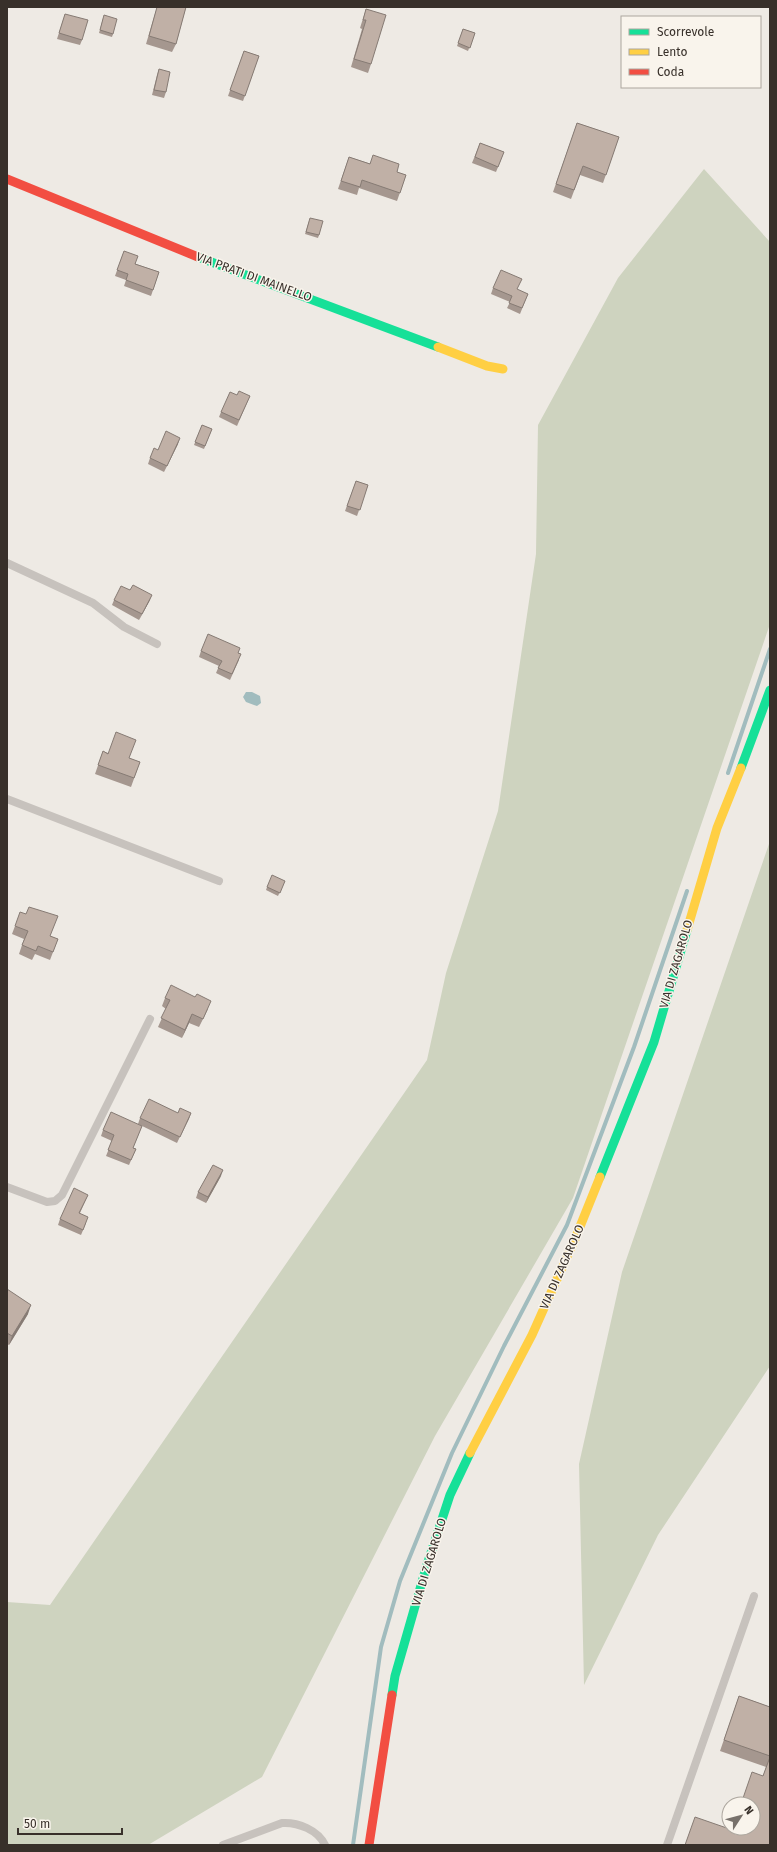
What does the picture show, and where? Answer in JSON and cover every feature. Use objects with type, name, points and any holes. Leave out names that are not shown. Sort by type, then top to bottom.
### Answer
[{"type":"main road","name":"VIA PRATI DI MAINELLO","points":[[7,179],[208,261],[326,304],[487,366],[504,369]]},
{"type":"main road","name":"VIA DI ZAGAROLO","points":[[369,1845],[395,1676],[426,1568],[450,1495],[482,1428],[532,1335],[575,1239],[654,1042],[716,828],[756,731],[770,690]]},
{"type":"lane","points":[[7,563],[93,603],[124,627],[157,644]]},
{"type":"lane","points":[[7,799],[219,881]]},
{"type":"lane","points":[[7,1187],[47,1202],[55,1201],[62,1195],[150,1019]]},
{"type":"lane","points":[[667,1845],[754,1596]]},
{"type":"lane","points":[[223,1845],[282,1823],[290,1822],[298,1824],[317,1834],[325,1845]]},
{"type":"green space","points":[[704,169],[770,242],[770,624],[573,1198],[435,1436],[262,1777],[148,1845],[7,1845],[7,1602],[50,1605],[427,1060],[446,973],[498,811],[536,554],[538,425],[618,278]]},
{"type":"green space","points":[[770,841],[770,1366],[658,1535],[584,1685],[579,1464],[622,1272]]},
{"type":"water","points":[[246,692],[252,692],[260,696],[261,703],[257,706],[246,702],[243,697]]},
{"type":"building","points":[[157,7],[186,7],[176,44],[149,36]]},
{"type":"building","points":[[366,9],[386,15],[371,64],[354,59],[366,20],[363,20]]},
{"type":"building","points":[[65,14],[88,20],[82,40],[59,33]]},
{"type":"building","points":[[104,15],[117,19],[113,34],[100,30]]},
{"type":"building","points":[[463,29],[475,33],[470,48],[458,43]]},
{"type":"building","points":[[244,51],[259,56],[245,96],[230,90]]},
{"type":"building","points":[[159,69],[170,72],[166,92],[154,90]]},
{"type":"building","points":[[577,123],[619,137],[606,175],[583,166],[574,190],[556,184]]},
{"type":"building","points":[[480,143],[504,152],[498,167],[475,157]]},
{"type":"building","points":[[373,155],[399,164],[397,172],[406,175],[400,193],[362,180],[360,187],[341,181],[349,157],[370,164]]},
{"type":"building","points":[[310,218],[323,221],[319,235],[306,232]]},
{"type":"building","points":[[124,251],[138,256],[135,264],[159,272],[153,290],[126,280],[128,274],[117,270]]},
{"type":"building","points":[[501,270],[522,279],[517,289],[528,294],[522,308],[509,303],[512,296],[493,288]]},
{"type":"building","points":[[239,391],[250,396],[239,420],[221,412],[230,392],[237,395]]},
{"type":"building","points":[[202,425],[212,429],[205,446],[195,442]]},
{"type":"building","points":[[166,431],[180,438],[167,466],[150,458],[154,448],[158,450]]},
{"type":"building","points":[[356,481],[368,485],[360,510],[347,506]]},
{"type":"building","points":[[133,585],[152,595],[142,614],[114,600],[121,586],[130,590]]},
{"type":"building","points":[[208,634],[240,648],[238,653],[241,654],[232,674],[218,668],[222,661],[201,651]]},
{"type":"building","points":[[116,732],[136,740],[129,758],[140,762],[134,778],[98,765],[103,751],[108,754]]},
{"type":"building","points":[[272,875],[285,881],[280,893],[267,887]]},
{"type":"building","points":[[29,907],[58,916],[50,936],[58,939],[53,952],[38,946],[36,951],[22,945],[28,931],[15,926],[20,912],[26,914]]},
{"type":"building","points":[[171,985],[195,997],[197,994],[211,1001],[203,1019],[192,1014],[185,1030],[161,1018],[170,1000],[165,998]]},
{"type":"building","points":[[149,1099],[178,1113],[180,1108],[191,1113],[180,1137],[140,1118]]},
{"type":"building","points":[[111,1112],[142,1126],[133,1148],[136,1149],[131,1160],[108,1150],[114,1135],[103,1130]]},
{"type":"building","points":[[213,1165],[223,1170],[208,1197],[198,1192]]},
{"type":"building","points":[[74,1188],[88,1195],[79,1213],[88,1217],[83,1230],[60,1219]]},
{"type":"building","points":[[7,1289],[31,1305],[12,1336],[7,1333]]},
{"type":"building","points":[[739,1696],[770,1707],[770,1756],[724,1740]]},
{"type":"building","points":[[770,1757],[770,1845],[685,1845],[695,1817],[721,1826],[721,1836],[761,1836],[761,1796],[744,1796],[752,1772],[763,1776]]},
{"type":"waterway","points":[[728,773],[770,649]]},
{"type":"waterway","points":[[353,1845],[381,1647],[400,1581],[452,1453],[504,1346],[567,1225],[634,1047],[687,891]]},
{"type":"traffic: fast","points":[[198,257],[438,347]]},
{"type":"traffic: fast","points":[[741,768],[770,690]]},
{"type":"traffic: fast","points":[[600,1177],[654,1042],[687,930]]},
{"type":"traffic: fast","points":[[392,1695],[395,1676],[426,1568],[450,1495],[470,1453]]},
{"type":"traffic: slow","points":[[438,347],[487,366],[503,369]]},
{"type":"traffic: slow","points":[[687,930],[717,828],[741,768]]},
{"type":"traffic: slow","points":[[470,1453],[532,1335],[575,1239],[600,1177]]},
{"type":"traffic: jam","points":[[7,179],[198,257]]},
{"type":"traffic: jam","points":[[369,1845],[392,1695]]}]
